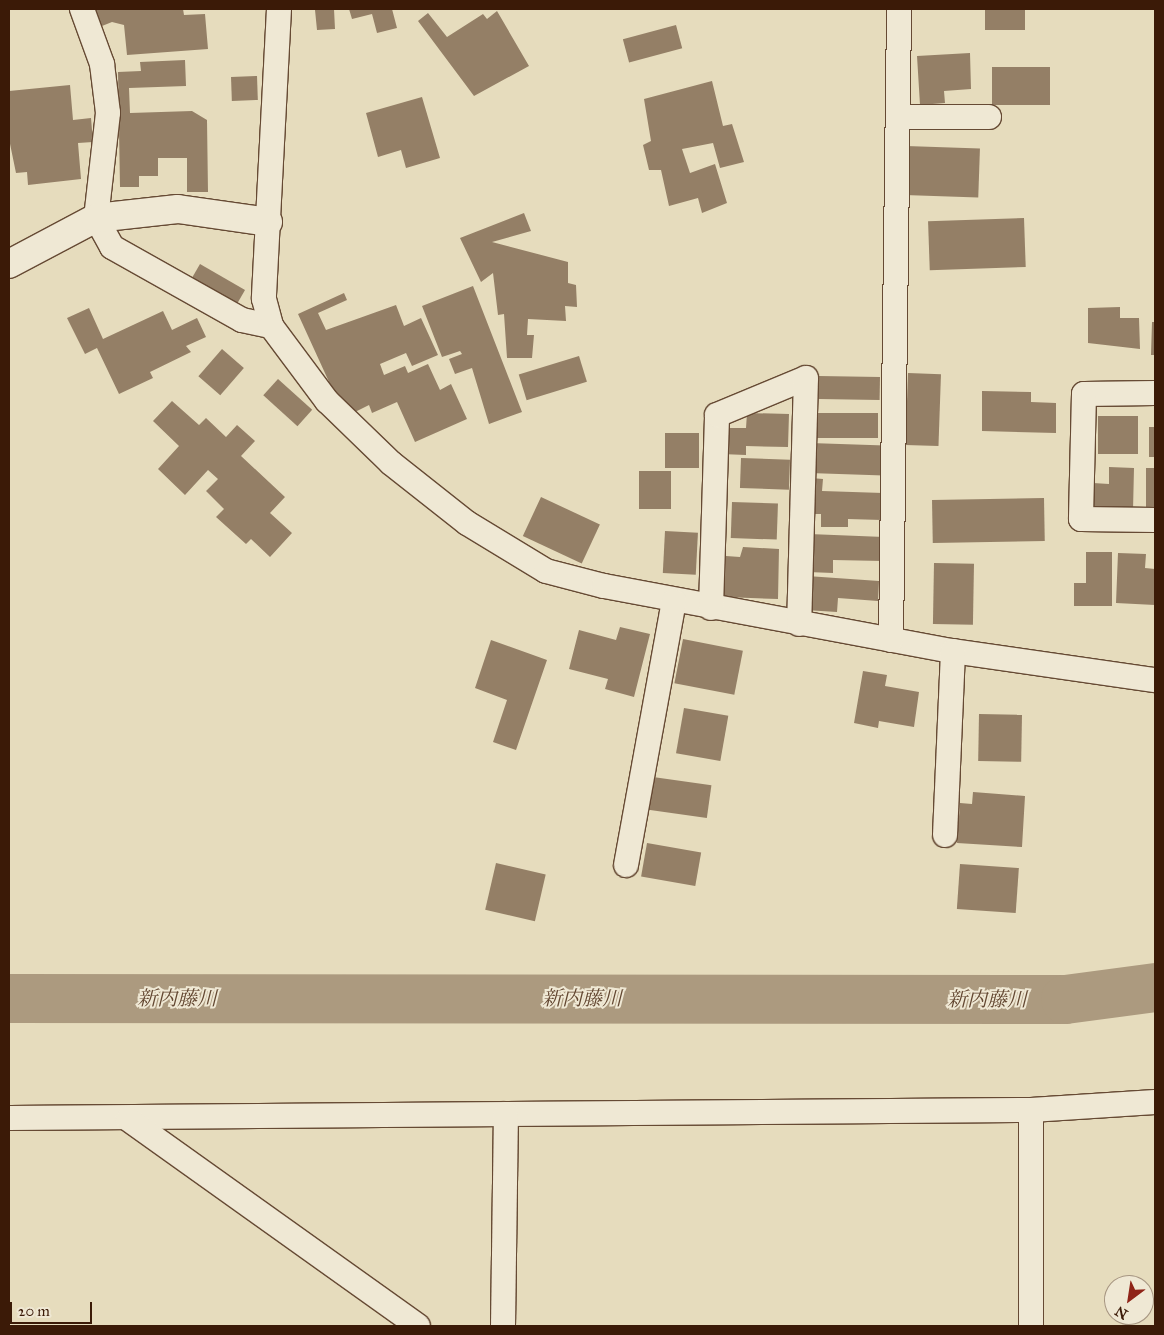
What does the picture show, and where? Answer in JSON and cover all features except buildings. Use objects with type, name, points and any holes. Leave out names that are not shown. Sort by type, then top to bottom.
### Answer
[{"type":"street","points":[[82,9],[102,64],[108,113],[96,218],[112,247],[242,320],[272,326]]},
{"type":"street","points":[[280,9],[264,299],[272,326],[327,401],[391,463],[467,523],[546,571],[674,601],[953,651],[1155,680]]},
{"type":"street","points":[[891,640],[900,117],[899,9]]},
{"type":"street","points":[[900,117],[989,117]]},
{"type":"street","points":[[9,264],[96,218],[178,209],[268,222]]},
{"type":"street","points":[[711,608],[717,415],[806,378],[799,624]]},
{"type":"street","points":[[1155,393],[1084,394],[1081,519],[1155,520]]},
{"type":"street","points":[[626,865],[674,601]]},
{"type":"street","points":[[945,835],[953,651]]},
{"type":"street","points":[[9,1118],[128,1119],[1031,1110],[1155,1102]]},
{"type":"street","points":[[1031,1110],[1031,1326]]},
{"type":"street","points":[[503,1326],[506,1114]]},
{"type":"street","points":[[128,1119],[418,1326]]},
{"type":"waterway","name":"新内藤川","points":[[9,998],[1065,999],[1155,987]]}]
